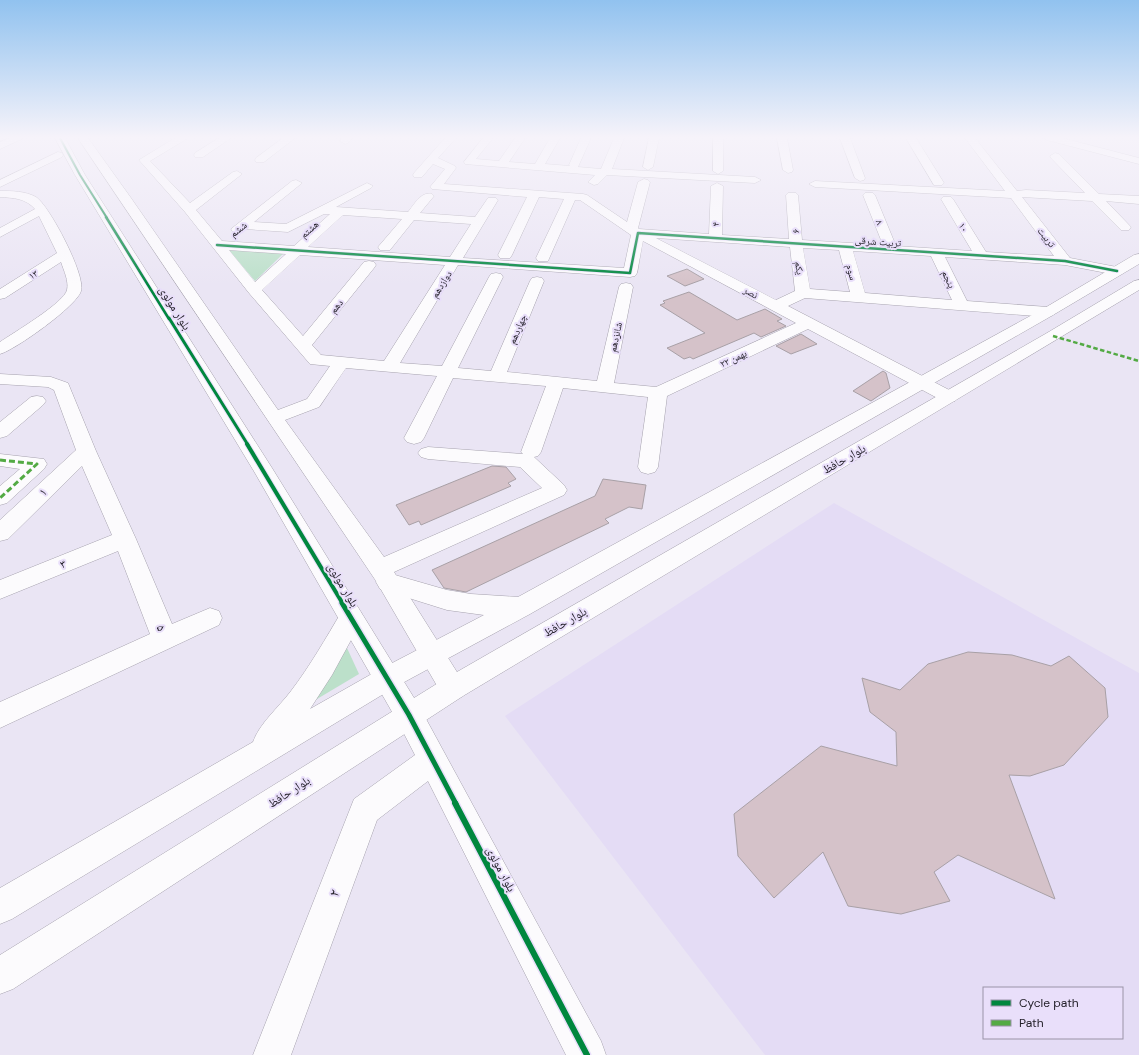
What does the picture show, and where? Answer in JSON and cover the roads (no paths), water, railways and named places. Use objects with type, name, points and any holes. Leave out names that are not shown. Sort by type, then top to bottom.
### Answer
[{"type":"street","name":"بلوار مولوی","points":[[89,187],[204,344],[274,418],[384,575],[453,688]]},
{"type":"street","name":"بلوار مولوی","points":[[118,187],[127,200],[204,344],[265,473],[386,679],[409,715],[580,1049]]},
{"type":"street","points":[[169,187],[189,209],[254,290],[316,360],[496,376],[658,393],[648,467]]},
{"type":"street","points":[[189,209],[219,187]]},
{"type":"street","name":"ششم","points":[[217,244],[291,187]]},
{"type":"street","points":[[243,225],[288,228],[365,187]]},
{"type":"street","points":[[440,187],[577,196]]},
{"type":"street","points":[[544,258],[577,196],[586,187]]},
{"type":"street","points":[[217,244],[630,272],[635,231],[643,187]]},
{"type":"street","name":"۴","points":[[715,238],[717,187]]},
{"type":"street","points":[[873,187],[1014,195],[1026,193],[1139,200]]},
{"type":"street","name":"تربیت","points":[[1008,187],[1066,261]]},
{"type":"street","points":[[1085,187],[1125,226]]},
{"type":"street","points":[[505,256],[535,193]]},
{"type":"street","points":[[0,194],[17,195],[36,203],[42,210],[65,254],[75,279],[74,291],[64,304],[0,349]]},
{"type":"street","name":"۶","points":[[792,195],[796,243]]},
{"type":"street","name":"۸","points":[[869,195],[891,249]]},
{"type":"street","points":[[386,247],[428,196]]},
{"type":"street","name":"نصر","points":[[577,196],[635,231],[949,397]]},
{"type":"street","name":"۱۰","points":[[946,199],[981,255]]},
{"type":"street","name":"دوازدهم","points":[[389,366],[456,261],[492,200]]},
{"type":"street","points":[[0,233],[42,210]]},
{"type":"street","points":[[323,210],[480,221]]},
{"type":"street","name":"هشتم","points":[[254,290],[340,212]]},
{"type":"street","name":"تربیت شرقی","points":[[635,231],[715,238],[1066,261],[1117,271]]},
{"type":"street","name":"یکم","points":[[796,243],[803,293]]},
{"type":"street","name":"سوم","points":[[845,246],[859,298]]},
{"type":"street","name":"پنجم","points":[[936,252],[962,306]]},
{"type":"street","name":"۱۳","points":[[0,295],[65,254]]},
{"type":"street","points":[[0,907],[386,679],[521,607],[1048,312],[1139,258]]},
{"type":"street","name":"دهم","points":[[303,346],[369,265]]},
{"type":"street","points":[[384,575],[557,490],[526,461],[421,445],[447,372],[496,277]]},
{"type":"street","name":"چهاردهم","points":[[496,376],[537,281]]},
{"type":"street","name":"بلوار حافظ","points":[[0,976],[453,688],[1139,284]]},
{"type":"street","name":"شانزدهم","points":[[604,387],[626,287]]},
{"type":"street","points":[[776,306],[803,293],[1048,312]]},
{"type":"street","name":"۲۲ بهمن","points":[[658,393],[809,323]]},
{"type":"street","points":[[274,418],[313,402],[342,363]]},
{"type":"street","name":"۵","points":[[0,379],[51,382],[62,387],[86,451],[125,539],[165,639],[0,715]]},
{"type":"street","points":[[531,452],[556,382]]},
{"type":"street","points":[[0,432],[37,401]]},
{"type":"street","name":"۱","points":[[0,533],[86,451]]},
{"type":"street","points":[[0,460],[37,464],[0,498]]},
{"type":"street","name":"۳","points":[[0,590],[125,539]]},
{"type":"street","points":[[384,575],[447,600],[471,604],[521,607]]},
{"type":"street","points":[[165,639],[210,618]]},
{"type":"street","points":[[255,756],[296,707],[317,676],[351,618]]},
{"type":"street","name":"۲","points":[[272,1055],[365,810],[432,760]]}]
